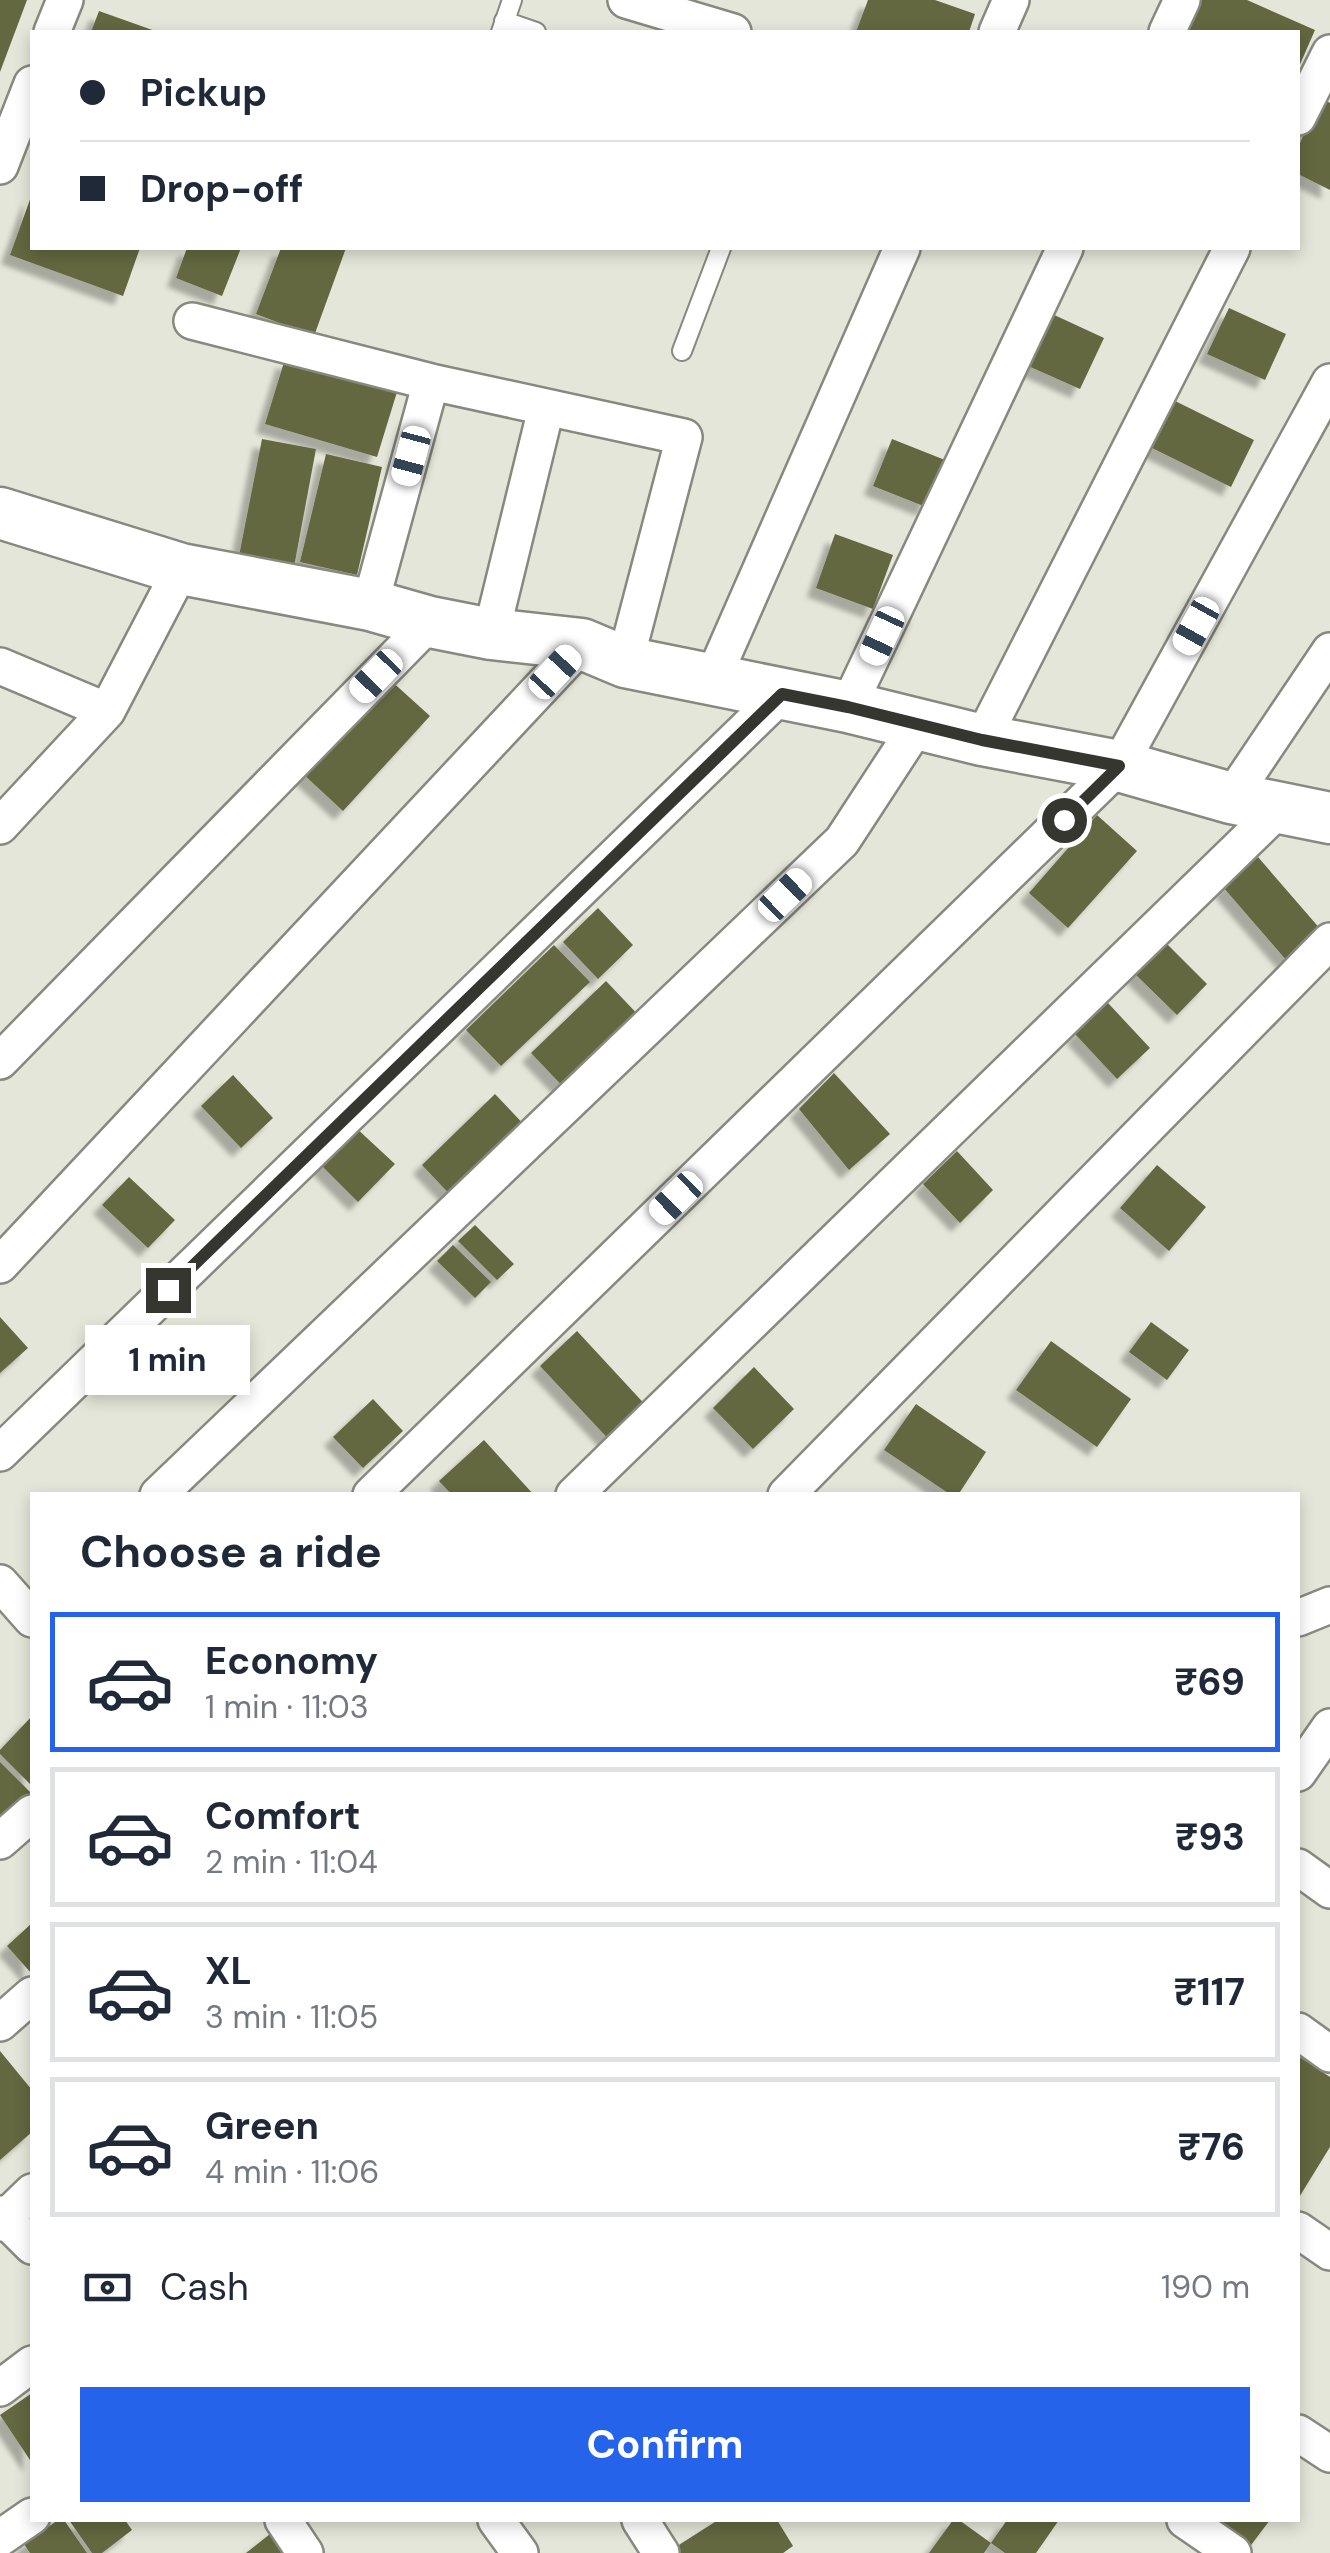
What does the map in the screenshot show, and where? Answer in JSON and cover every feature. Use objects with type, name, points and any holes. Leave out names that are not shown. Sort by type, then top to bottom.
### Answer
[{"type":"street","points":[[53,30],[64,0]]},
{"type":"street","points":[[626,0],[726,30]]},
{"type":"street","points":[[998,30],[1011,0]]},
{"type":"street","points":[[1168,30],[1182,0]]},
{"type":"street","points":[[1300,114],[1330,53]]},
{"type":"street","points":[[0,166],[30,89]]},
{"type":"street","points":[[713,678],[901,250]]},
{"type":"street","points":[[848,707],[1064,250]]},
{"type":"street","points":[[982,740],[1231,250]]},
{"type":"street","points":[[0,1266],[603,653],[684,437],[432,382],[192,320]]},
{"type":"street","points":[[370,605],[432,382]]},
{"type":"street","points":[[374,1492],[1119,766],[1330,382]]},
{"type":"street","points":[[491,634],[546,408]]},
{"type":"street","points":[[0,513],[181,569],[370,605],[430,622],[603,653],[917,726],[1119,766],[1231,798],[1330,818]]},
{"type":"street","points":[[0,826],[108,711],[181,569]]},
{"type":"street","points":[[0,1062],[430,622]]},
{"type":"street","points":[[1231,798],[1330,651]]},
{"type":"street","points":[[0,666],[108,711]]},
{"type":"street","points":[[0,1453],[782,694]]},
{"type":"street","points":[[161,1492],[842,841],[917,726]]},
{"type":"street","points":[[577,1492],[1279,809]]},
{"type":"street","points":[[789,1492],[1330,942]]},
{"type":"street","points":[[0,1583],[30,1615]]},
{"type":"street","points":[[1300,1617],[1330,1604]]},
{"type":"street","points":[[1300,1770],[1330,1726]]},
{"type":"street","points":[[0,1841],[30,1815]]},
{"type":"street","points":[[1300,1868],[1330,1890]]},
{"type":"street","points":[[0,2023],[30,1997]]},
{"type":"street","points":[[1300,2032],[1330,2054]]},
{"type":"street","points":[[30,2194],[1,2219],[30,2244]]},
{"type":"street","points":[[1300,2231],[1330,2252]]},
{"type":"street","points":[[0,2388],[30,2366]]},
{"type":"street","points":[[1300,2434],[1330,2454]]},
{"type":"street","points":[[0,2538],[30,2517]]},
{"type":"street","points":[[283,2522],[306,2553]]},
{"type":"street","points":[[497,2522],[520,2553]]},
{"type":"street","points":[[641,2522],[661,2553]]},
{"type":"street","points":[[1189,2522],[1232,2553]]},
{"type":"lane","points":[[502,27],[512,0]]},
{"type":"lane","points":[[682,351],[719,250]]},
{"type":"building","points":[[0,0],[27,0],[0,72]]},
{"type":"building","points":[[868,0],[935,0],[975,14],[970,30],[857,30]]},
{"type":"building","points":[[1200,0],[1247,0],[1315,30],[1300,64],[1300,30],[1186,30]]},
{"type":"building","points":[[99,11],[152,30],[92,30]]},
{"type":"building","points":[[1321,98],[1330,103],[1330,190],[1300,175],[1300,143]]},
{"type":"building","points":[[30,200],[30,250],[139,250],[123,296],[10,255]]},
{"type":"building","points":[[186,250],[240,250],[222,296],[176,278]]},
{"type":"building","points":[[280,250],[345,250],[314,336],[256,314]]},
{"type":"building","points":[[1229,308],[1286,334],[1265,380],[1207,354]]},
{"type":"building","points":[[1050,313],[1104,338],[1080,389],[1026,365]]},
{"type":"building","points":[[285,359],[397,392],[377,457],[265,424]]},
{"type":"building","points":[[1167,397],[1254,440],[1231,487],[1144,444]]},
{"type":"building","points":[[262,439],[316,449],[294,567],[239,556]]},
{"type":"building","points":[[892,439],[945,460],[926,507],[873,486]]},
{"type":"building","points":[[326,454],[382,467],[357,575],[300,562]]},
{"type":"building","points":[[835,534],[893,555],[873,609],[816,588]]},
{"type":"building","points":[[388,678],[430,716],[343,811],[302,773]]},
{"type":"building","points":[[1097,815],[1137,851],[1068,928],[1029,893]]},
{"type":"building","points":[[1258,857],[1322,931],[1287,961],[1223,887]]},
{"type":"building","points":[[598,908],[633,945],[598,979],[563,942]]},
{"type":"building","points":[[1164,941],[1207,984],[1177,1015],[1133,972]]},
{"type":"building","points":[[554,945],[590,982],[501,1066],[466,1030]]},
{"type":"building","points":[[606,981],[645,1022],[570,1094],[531,1053]]},
{"type":"building","points":[[1108,1003],[1150,1048],[1117,1079],[1075,1034]]},
{"type":"building","points":[[834,1073],[890,1134],[849,1170],[799,1109]]},
{"type":"building","points":[[233,1075],[273,1118],[241,1148],[201,1106]]},
{"type":"building","points":[[495,1094],[531,1132],[458,1203],[422,1165]]},
{"type":"building","points":[[354,1126],[395,1164],[358,1202],[318,1162]]},
{"type":"building","points":[[957,1151],[993,1190],[960,1223],[923,1184]]},
{"type":"building","points":[[1157,1165],[1206,1207],[1169,1251],[1120,1208]]},
{"type":"building","points":[[129,1177],[175,1220],[148,1248],[102,1205]]},
{"type":"building","points":[[475,1225],[514,1264],[497,1280],[458,1241]]},
{"type":"building","points":[[453,1245],[491,1282],[475,1298],[437,1261]]},
{"type":"building","points":[[0,1317],[28,1348],[0,1373]]},
{"type":"building","points":[[1151,1322],[1189,1350],[1167,1380],[1129,1352]]},
{"type":"building","points":[[577,1331],[651,1411],[615,1446],[540,1366]]},
{"type":"building","points":[[1051,1341],[1131,1399],[1097,1447],[1016,1390]]},
{"type":"building","points":[[754,1367],[794,1409],[753,1449],[713,1408]]},
{"type":"building","points":[[373,1399],[403,1431],[363,1468],[333,1437]]},
{"type":"building","points":[[916,1404],[986,1452],[960,1492],[947,1492],[884,1450]]},
{"type":"building","points":[[484,1440],[531,1492],[449,1492],[439,1481]]},
{"type":"building","points":[[30,1718],[30,1784],[0,1754]]},
{"type":"building","points":[[0,1762],[30,1792],[30,1802],[0,1827]]},
{"type":"building","points":[[30,1925],[30,1972],[7,1946]]},
{"type":"building","points":[[0,2051],[30,2088],[30,2134],[0,2160]]},
{"type":"building","points":[[1300,2057],[1330,2077],[1330,2147],[1300,2196]]},
{"type":"building","points":[[30,2394],[30,2460],[0,2415]]},
{"type":"building","points":[[55,2522],[65,2522],[87,2553],[30,2553],[24,2544]]},
{"type":"building","points":[[70,2522],[126,2522],[132,2530],[102,2553],[92,2553]]},
{"type":"building","points":[[715,2522],[778,2522],[793,2546],[783,2553],[671,2550]]},
{"type":"building","points":[[952,2522],[962,2522],[991,2543],[984,2553],[929,2553]]},
{"type":"building","points":[[1006,2522],[1058,2522],[1036,2553],[1005,2553],[991,2543]]},
{"type":"building","points":[[1218,2522],[1268,2522],[1245,2553]]},
{"type":"building","points":[[279,2527],[299,2553],[246,2553]]},
{"type":"route","points":[[168,1290],[782,694],[982,740],[1119,766],[1064,820]]}]
